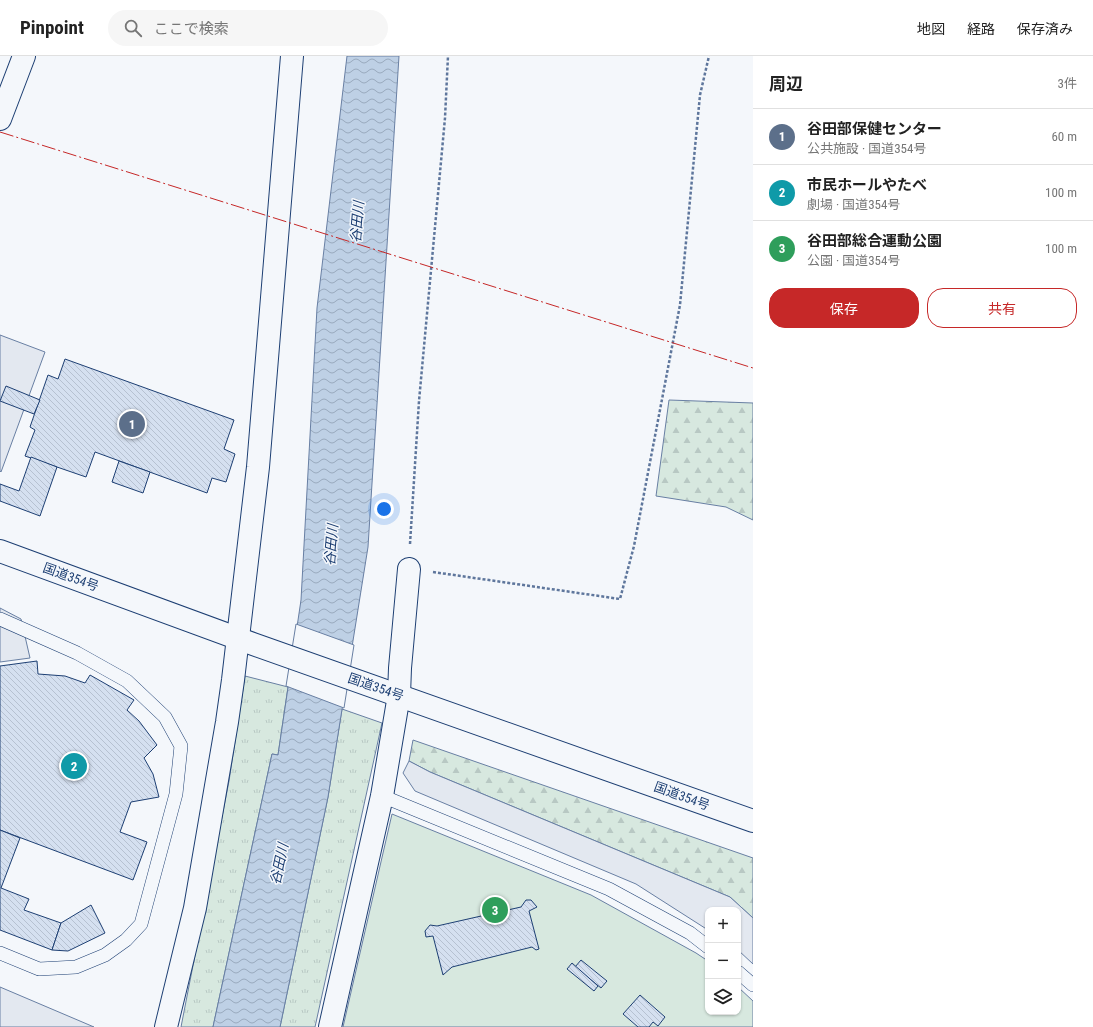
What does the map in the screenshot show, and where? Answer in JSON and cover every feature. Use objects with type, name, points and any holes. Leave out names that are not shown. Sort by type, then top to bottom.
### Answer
[{"type":"main road","points":[[0,118],[24,56]]},
{"type":"main road","points":[[166,1027],[195,908],[227,722],[245,641],[292,56]]},
{"type":"main road","name":"国道354号","points":[[0,551],[245,641],[753,821]]},
{"type":"main road","points":[[330,1027],[382,796],[391,692],[409,569]]},
{"type":"lane","points":[[0,619],[77,653],[127,681],[165,717],[181,746],[176,794],[141,924],[126,940],[105,956],[76,967],[39,968],[0,953]]},
{"type":"lane","points":[[382,796],[609,889],[690,933],[705,945]]},
{"type":"lane","points":[[741,975],[753,986]]},
{"type":"path","points":[[448,56],[445,118],[419,400],[409,569],[620,599],[634,546],[680,305],[700,95],[709,56]]},
{"type":"green space","points":[[669,400],[753,403],[753,520],[726,507],[656,496]]},
{"type":"green space","points":[[245,676],[288,687],[278,755],[272,754],[213,1027],[181,1027],[229,781]]},
{"type":"green space","points":[[342,709],[382,723],[315,1027],[280,1027],[328,797]]},
{"type":"green space","points":[[413,740],[753,858],[753,918],[730,897],[430,772],[409,761]]},
{"type":"green space","points":[[392,814],[591,895],[696,953],[705,959],[705,1015],[741,1015],[741,990],[753,1001],[753,1027],[343,1027]]},
{"type":"shaded area","points":[[0,335],[45,352],[1,472],[0,471]]},
{"type":"shaded area","points":[[0,608],[21,619],[30,658],[0,662]]},
{"type":"shaded area","points":[[409,761],[430,772],[730,897],[741,907],[705,907],[705,928],[636,884],[415,791],[403,773]]},
{"type":"shaded area","points":[[741,907],[753,918],[753,964],[741,953]]},
{"type":"shaded area","points":[[0,987],[94,1027],[0,1027]]},
{"type":"water","name":"谷田川","points":[[347,56],[399,56],[368,547],[328,797],[280,1027],[213,1027],[272,754],[278,755],[301,600],[317,308]]},
{"type":"pier","points":[[296,624],[354,645],[344,708],[286,686]]},
{"type":"building","points":[[65,359],[234,420],[224,449],[235,454],[226,482],[212,478],[207,493],[95,452],[86,477],[25,456],[35,430],[30,427],[48,375],[58,379]]},
{"type":"building","points":[[6,386],[40,400],[34,414],[0,401]]},
{"type":"building","points":[[31,457],[57,467],[40,516],[0,501],[0,484],[19,491]]},
{"type":"building","points":[[119,461],[150,472],[143,493],[112,482]]},
{"type":"building","points":[[37,661],[38,674],[65,676],[85,683],[90,675],[134,700],[127,710],[139,721],[157,745],[144,758],[153,774],[159,797],[131,802],[120,832],[147,842],[133,880],[0,830],[0,666]]},
{"type":"building","points":[[0,830],[20,838],[1,888],[29,899],[24,910],[61,923],[52,950],[0,930]]},
{"type":"building","points":[[526,900],[531,900],[537,907],[529,911],[539,949],[536,950],[532,947],[452,967],[443,975],[433,936],[426,937],[425,931],[430,925],[437,926],[521,907]]},
{"type":"building","points":[[91,905],[105,933],[68,951],[52,950],[61,923]]},
{"type":"building","points":[[581,960],[607,981],[601,988],[575,967]]},
{"type":"building","points":[[572,963],[598,986],[594,991],[567,969]]},
{"type":"building","points":[[640,995],[665,1017],[658,1026],[653,1022],[649,1027],[638,1027],[623,1014]]},
{"type":"power","points":[[0,132],[753,368]]},
{"type":"place","name":"谷田部保健センター","points":[[132,424]]},
{"type":"place","name":"市民ホールやたべ","points":[[74,766]]},
{"type":"place","name":"谷田部総合運動公園","points":[[495,910]]}]
